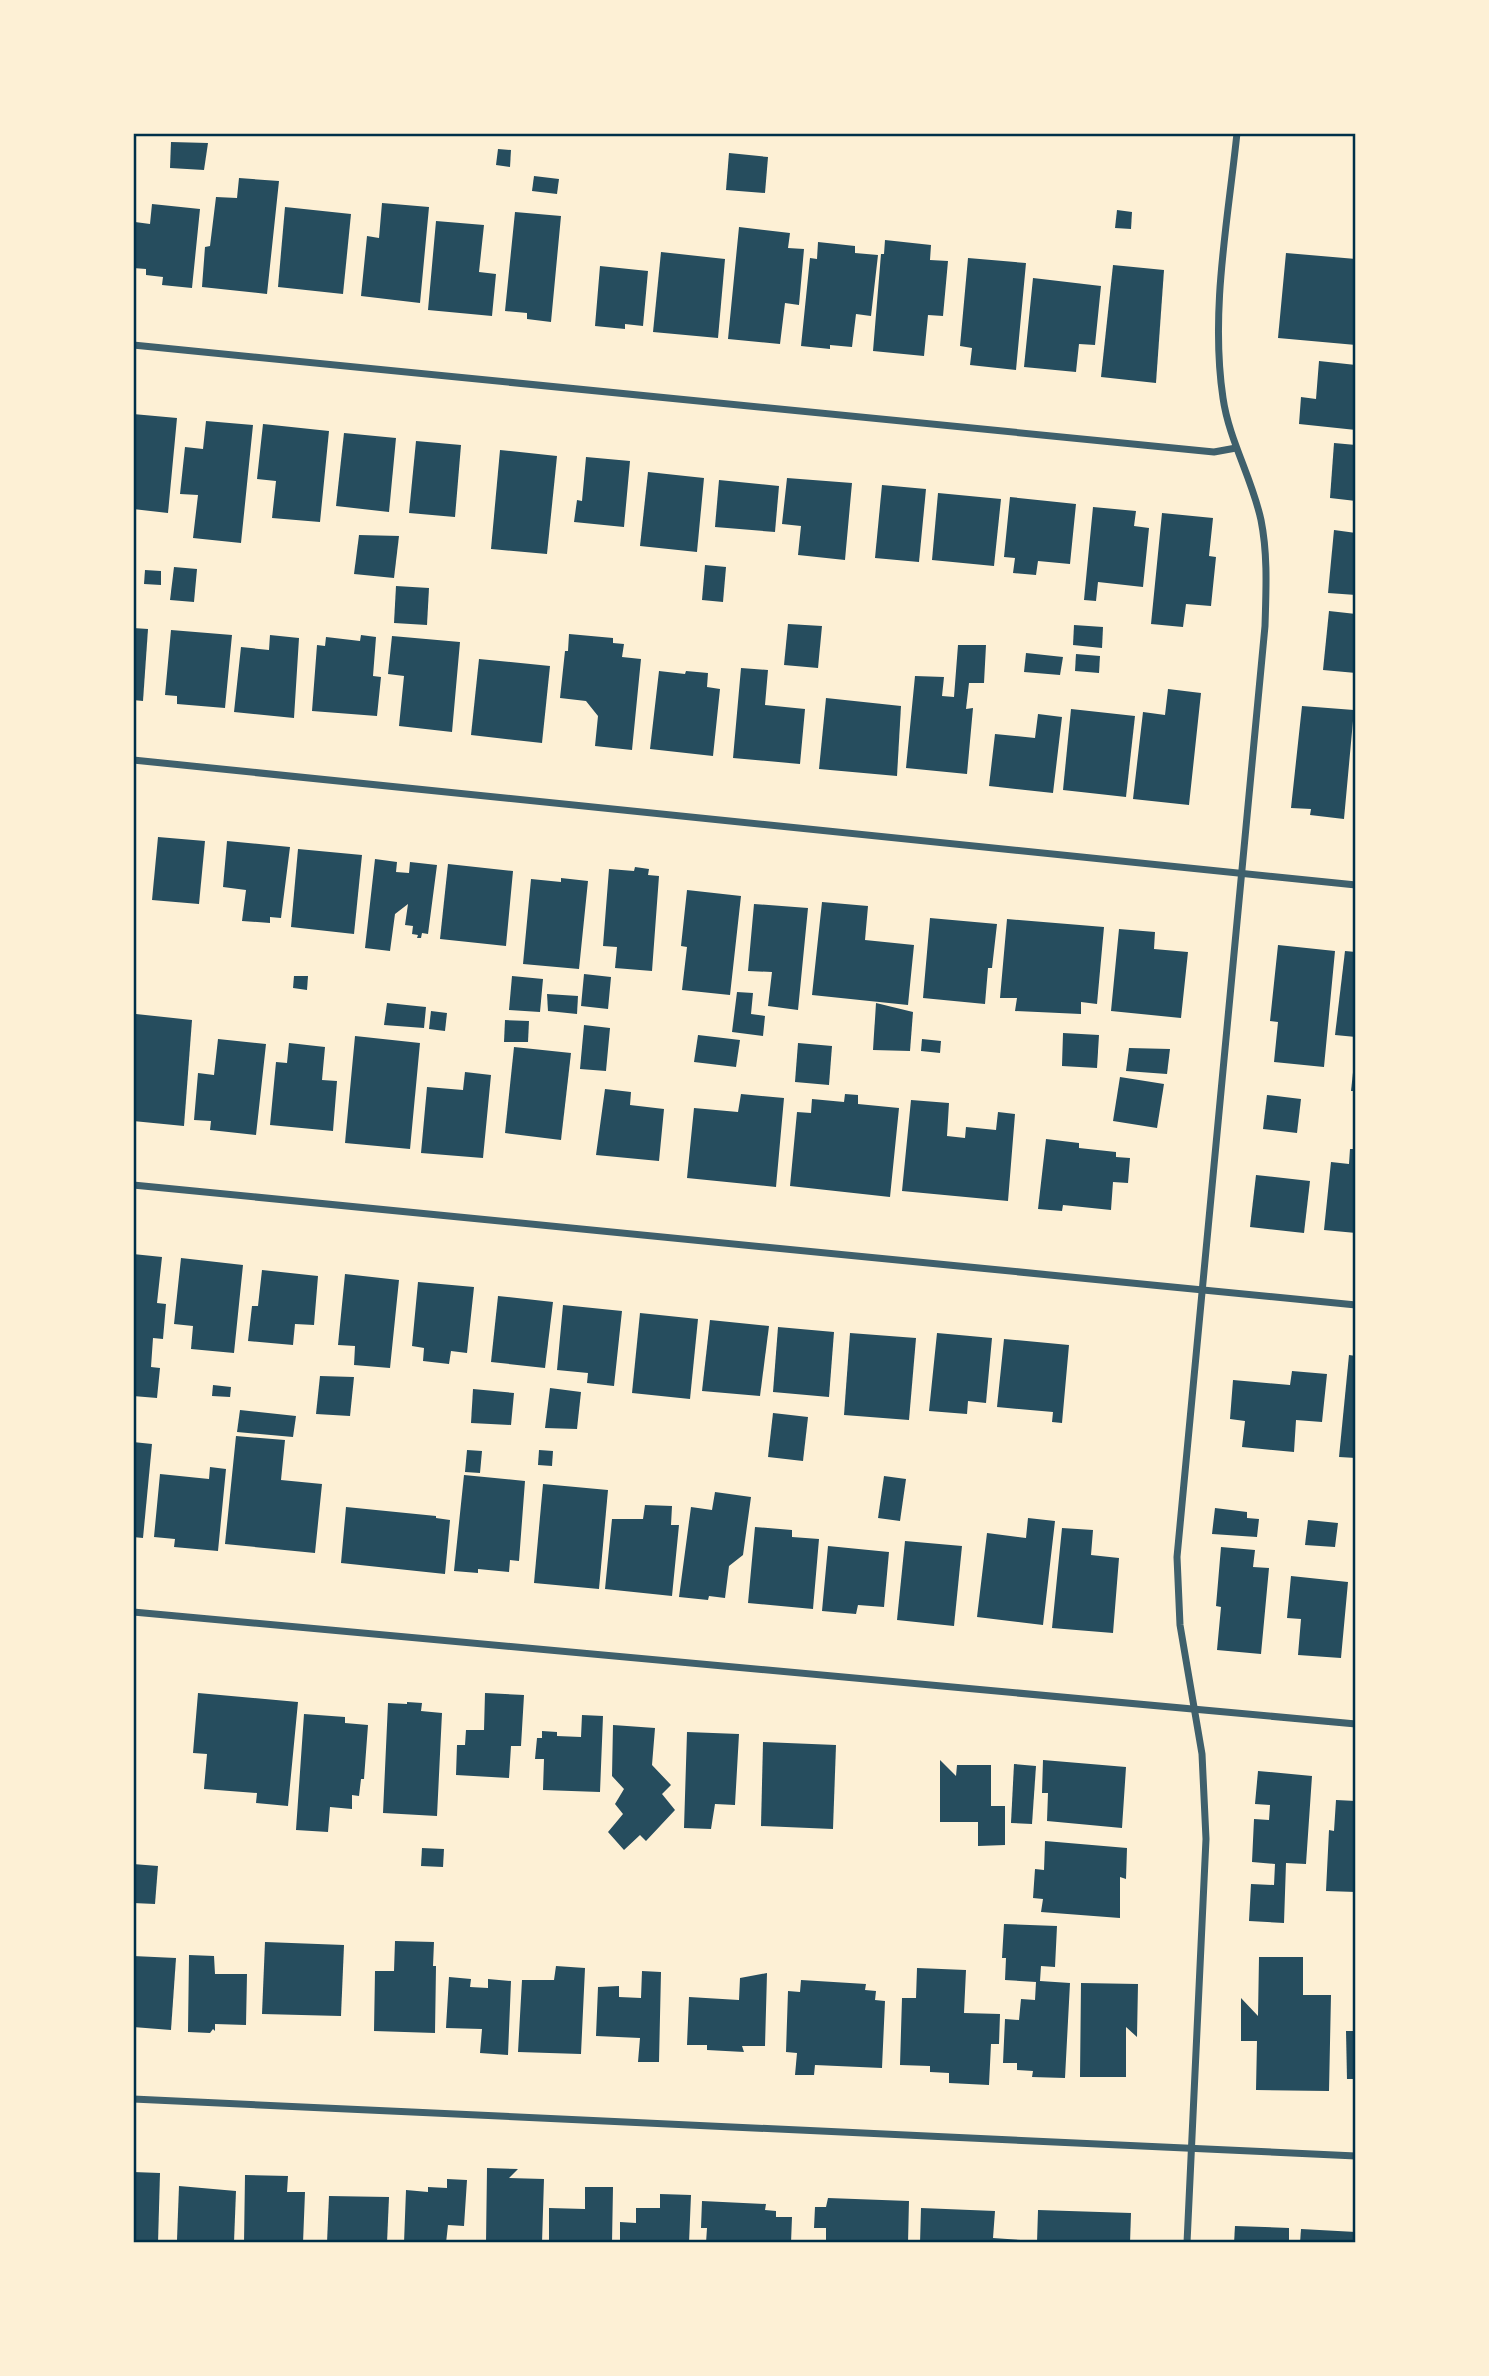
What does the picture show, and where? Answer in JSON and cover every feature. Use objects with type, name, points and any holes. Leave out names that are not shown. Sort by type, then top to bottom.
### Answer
[{"type":"street","points":[[1187,2243],[1206,1839],[1202,1754],[1180,1625],[1177,1557],[1265,626],[1266,560],[1260,519],[1236,448],[1224,401],[1220,363],[1221,292],[1237,133]]},
{"type":"street","points":[[133,345],[1214,452],[1236,448]]},
{"type":"street","points":[[133,760],[1356,885]]},
{"type":"street","points":[[133,1185],[1356,1305]]},
{"type":"street","points":[[133,1612],[1356,1724]]},
{"type":"street","points":[[133,2099],[1356,2156]]},
{"type":"building","points":[[171,142],[208,143],[204,170],[170,168]]},
{"type":"building","points":[[498,149],[511,150],[510,167],[496,165]]},
{"type":"building","points":[[729,153],[768,157],[765,193],[726,190]]},
{"type":"building","points":[[534,176],[559,179],[557,194],[532,191]]},
{"type":"building","points":[[239,178],[279,181],[267,294],[202,287],[205,247],[210,246],[216,197],[237,198]]},
{"type":"building","points":[[382,203],[429,207],[420,303],[361,296],[367,236],[379,238]]},
{"type":"building","points":[[152,204],[200,209],[192,288],[162,285],[163,277],[146,275],[146,269],[133,268],[135,222],[150,224]]},
{"type":"building","points":[[285,207],[351,214],[343,294],[278,287]]},
{"type":"building","points":[[1117,210],[1132,212],[1131,229],[1115,228]]},
{"type":"building","points":[[515,212],[561,216],[551,322],[527,319],[527,313],[505,311]]},
{"type":"building","points":[[436,221],[484,225],[479,272],[496,274],[492,316],[428,310]]},
{"type":"building","points":[[739,227],[790,233],[788,248],[804,249],[799,305],[785,303],[780,344],[728,339]]},
{"type":"building","points":[[885,240],[931,245],[930,260],[948,261],[943,316],[928,315],[924,356],[873,351],[881,254],[884,254]]},
{"type":"building","points":[[818,242],[855,246],[855,253],[878,255],[871,316],[856,314],[852,347],[830,345],[830,349],[801,346],[810,258],[817,259]]},
{"type":"building","points":[[661,252],[725,259],[718,338],[653,332]]},
{"type":"building","points":[[1286,253],[1356,259],[1356,345],[1278,338]]},
{"type":"building","points":[[968,258],[1026,263],[1016,370],[970,365],[972,348],[960,346]]},
{"type":"building","points":[[1113,265],[1164,270],[1156,383],[1101,377]]},
{"type":"building","points":[[600,266],[648,271],[643,326],[625,324],[625,329],[595,326]]},
{"type":"building","points":[[1033,278],[1101,286],[1095,345],[1079,344],[1076,372],[1024,367]]},
{"type":"building","points":[[1319,361],[1356,365],[1356,430],[1299,424],[1301,397],[1316,399]]},
{"type":"building","points":[[133,414],[177,418],[168,513],[133,509]]},
{"type":"building","points":[[206,421],[253,425],[241,543],[193,538],[198,495],[180,494],[185,447],[203,449]]},
{"type":"building","points":[[263,424],[329,431],[320,522],[272,518],[276,481],[257,479]]},
{"type":"building","points":[[344,433],[396,438],[389,512],[336,506]]},
{"type":"building","points":[[416,441],[461,445],[455,517],[409,513]]},
{"type":"building","points":[[1334,443],[1356,445],[1356,501],[1330,498]]},
{"type":"building","points":[[500,450],[557,456],[547,554],[491,549]]},
{"type":"building","points":[[586,457],[630,461],[624,527],[574,522],[577,500],[582,501]]},
{"type":"building","points":[[648,472],[704,478],[697,552],[640,546]]},
{"type":"building","points":[[787,478],[852,483],[845,560],[798,555],[801,526],[782,524]]},
{"type":"building","points":[[719,480],[779,486],[775,532],[715,527]]},
{"type":"building","points":[[882,485],[926,489],[919,562],[875,558]]},
{"type":"building","points":[[938,493],[1001,499],[994,566],[932,560]]},
{"type":"building","points":[[1010,497],[1076,504],[1070,564],[1038,561],[1036,575],[1013,573],[1015,558],[1004,557]]},
{"type":"building","points":[[1093,507],[1136,511],[1134,526],[1149,528],[1143,587],[1098,582],[1096,601],[1084,600]]},
{"type":"building","points":[[1162,513],[1213,518],[1209,556],[1216,557],[1211,606],[1186,604],[1183,627],[1151,624]]},
{"type":"building","points":[[1334,530],[1356,533],[1356,595],[1328,593]]},
{"type":"building","points":[[359,535],[399,536],[394,578],[354,574]]},
{"type":"building","points":[[705,565],[726,567],[723,602],[702,600]]},
{"type":"building","points":[[174,567],[197,569],[194,602],[170,600]]},
{"type":"building","points":[[145,570],[161,571],[161,585],[144,584]]},
{"type":"building","points":[[396,586],[429,588],[427,625],[394,623]]},
{"type":"building","points":[[1329,611],[1356,614],[1356,673],[1323,670]]},
{"type":"building","points":[[788,624],[822,626],[818,668],[784,665]]},
{"type":"building","points":[[1074,625],[1103,627],[1102,648],[1073,645]]},
{"type":"building","points":[[133,628],[148,629],[143,701],[133,700]]},
{"type":"building","points":[[171,630],[232,635],[225,708],[177,704],[177,696],[165,695]]},
{"type":"building","points":[[569,634],[613,638],[613,643],[624,644],[622,657],[641,659],[632,750],[595,746],[598,716],[586,701],[560,698]]},
{"type":"building","points":[[270,635],[299,638],[294,718],[234,712],[241,647],[269,650]]},
{"type":"building","points":[[361,635],[376,637],[373,676],[381,677],[377,716],[312,711],[317,645],[325,646],[326,637],[360,641]]},
{"type":"building","points":[[392,636],[460,642],[452,732],[399,726],[404,676],[388,674]]},
{"type":"building","points":[[958,645],[986,645],[984,683],[969,683],[966,709],[973,708],[967,774],[906,768],[915,676],[944,677],[942,696],[954,697]]},
{"type":"building","points":[[1026,653],[1063,657],[1060,675],[1024,672]]},
{"type":"building","points":[[1076,654],[1100,656],[1099,673],[1075,671]]},
{"type":"building","points":[[479,659],[550,666],[542,743],[471,735]]},
{"type":"building","points":[[741,668],[768,670],[765,705],[805,709],[800,764],[733,758]]},
{"type":"building","points":[[659,671],[708,673],[707,687],[720,689],[713,756],[650,749]]},
{"type":"building","points":[[1168,689],[1201,693],[1189,805],[1133,799],[1143,712],[1165,715]]},
{"type":"building","points":[[826,698],[901,706],[897,776],[819,769]]},
{"type":"building","points":[[1302,706],[1354,710],[1344,819],[1310,815],[1311,809],[1291,808]]},
{"type":"building","points":[[1071,709],[1135,716],[1126,797],[1063,790]]},
{"type":"building","points":[[1038,714],[1062,717],[1053,793],[989,786],[995,734],[1035,738]]},
{"type":"building","points":[[158,837],[205,841],[199,904],[152,900]]},
{"type":"building","points":[[227,841],[290,847],[281,918],[270,917],[270,923],[242,921],[246,890],[223,887]]},
{"type":"building","points":[[298,849],[362,855],[354,934],[291,927]]},
{"type":"building","points":[[375,859],[397,862],[396,872],[409,873],[410,862],[437,865],[428,934],[422,933],[421,938],[417,938],[418,935],[412,934],[413,926],[405,925],[408,904],[395,914],[390,951],[365,948]]},
{"type":"building","points":[[448,864],[513,871],[506,946],[440,939]]},
{"type":"building","points":[[635,867],[649,869],[648,875],[659,876],[652,971],[615,968],[617,947],[603,946],[609,869],[634,871]]},
{"type":"building","points":[[561,878],[588,881],[579,969],[523,964],[531,879],[561,882]]},
{"type":"building","points":[[687,890],[741,896],[730,995],[682,990],[687,947],[681,946]]},
{"type":"building","points":[[822,902],[868,906],[865,940],[914,945],[908,1005],[812,995]]},
{"type":"building","points":[[754,904],[808,908],[798,1010],[768,1006],[772,972],[748,971]]},
{"type":"building","points":[[930,918],[997,924],[992,968],[988,968],[985,1004],[923,998]]},
{"type":"building","points":[[1007,919],[1104,927],[1097,1004],[1081,1002],[1081,1014],[1015,1011],[1017,998],[1000,998]]},
{"type":"building","points":[[1119,929],[1155,932],[1154,949],[1188,952],[1181,1018],[1111,1011]]},
{"type":"building","points":[[1278,945],[1335,951],[1324,1067],[1274,1062],[1278,1022],[1270,1021]]},
{"type":"building","points":[[1345,951],[1356,952],[1356,1037],[1335,1035]]},
{"type":"building","points":[[584,974],[611,977],[608,1009],[581,1006]]},
{"type":"building","points":[[294,976],[308,976],[307,990],[293,988]]},
{"type":"building","points":[[512,976],[543,979],[540,1012],[509,1010]]},
{"type":"building","points":[[737,992],[753,993],[751,1014],[765,1016],[763,1036],[732,1032]]},
{"type":"building","points":[[547,994],[578,996],[577,1014],[548,1011]]},
{"type":"building","points":[[387,1003],[426,1007],[424,1028],[384,1025]]},
{"type":"building","points":[[876,1003],[913,1012],[910,1051],[873,1050]]},
{"type":"building","points":[[431,1011],[447,1013],[445,1031],[429,1029]]},
{"type":"building","points":[[136,1014],[192,1020],[184,1126],[133,1121],[133,1044]]},
{"type":"building","points":[[505,1020],[529,1021],[528,1042],[504,1042]]},
{"type":"building","points":[[584,1025],[610,1028],[606,1071],[580,1069]]},
{"type":"building","points":[[1063,1033],[1099,1035],[1097,1068],[1062,1066]]},
{"type":"building","points":[[698,1035],[740,1040],[736,1067],[694,1062]]},
{"type":"building","points":[[355,1036],[420,1043],[410,1149],[345,1143]]},
{"type":"building","points":[[218,1039],[266,1044],[256,1135],[210,1130],[211,1121],[194,1120],[198,1073],[214,1075]]},
{"type":"building","points":[[922,1039],[941,1041],[940,1053],[921,1051]]},
{"type":"building","points":[[289,1043],[325,1047],[322,1080],[337,1081],[333,1131],[270,1125],[276,1062],[287,1063]]},
{"type":"building","points":[[798,1043],[832,1046],[829,1085],[795,1082]]},
{"type":"building","points":[[514,1047],[571,1053],[561,1140],[505,1133]]},
{"type":"building","points":[[1129,1048],[1170,1049],[1167,1074],[1126,1071]]},
{"type":"building","points":[[1354,1063],[1356,1091],[1351,1091]]},
{"type":"building","points":[[465,1072],[491,1075],[483,1158],[421,1153],[427,1087],[463,1090]]},
{"type":"building","points":[[1120,1077],[1164,1084],[1157,1128],[1113,1121]]},
{"type":"building","points":[[605,1089],[631,1092],[630,1105],[664,1109],[659,1161],[596,1155]]},
{"type":"building","points":[[741,1094],[784,1098],[776,1187],[687,1178],[694,1108],[738,1112]]},
{"type":"building","points":[[845,1094],[858,1095],[858,1104],[899,1108],[890,1197],[790,1186],[797,1112],[811,1113],[812,1099],[844,1102]]},
{"type":"building","points":[[1267,1095],[1301,1099],[1297,1133],[1263,1129]]},
{"type":"building","points":[[911,1100],[949,1103],[947,1136],[965,1138],[966,1127],[996,1130],[998,1112],[1015,1114],[1008,1201],[902,1191]]},
{"type":"building","points":[[1046,1139],[1079,1143],[1079,1148],[1116,1152],[1116,1157],[1130,1158],[1128,1183],[1113,1182],[1111,1210],[1063,1205],[1062,1211],[1038,1209]]},
{"type":"building","points":[[1350,1149],[1356,1149],[1356,1233],[1324,1230],[1331,1162],[1349,1164]]},
{"type":"building","points":[[1256,1175],[1310,1181],[1304,1233],[1250,1227]]},
{"type":"building","points":[[133,1254],[162,1257],[157,1303],[166,1304],[163,1339],[153,1338],[151,1367],[160,1368],[157,1398],[133,1396]]},
{"type":"building","points":[[181,1258],[243,1265],[234,1353],[191,1349],[193,1326],[174,1324]]},
{"type":"building","points":[[262,1270],[318,1276],[314,1325],[295,1324],[293,1345],[248,1341],[252,1306],[258,1306]]},
{"type":"building","points":[[345,1274],[399,1280],[390,1368],[354,1365],[355,1346],[338,1345]]},
{"type":"building","points":[[418,1282],[474,1287],[467,1353],[451,1351],[449,1364],[423,1361],[424,1348],[412,1346]]},
{"type":"building","points":[[498,1296],[553,1302],[545,1368],[491,1362]]},
{"type":"building","points":[[563,1305],[622,1311],[614,1386],[587,1383],[588,1373],[557,1370]]},
{"type":"building","points":[[640,1313],[698,1319],[690,1399],[632,1393]]},
{"type":"building","points":[[710,1320],[769,1326],[760,1396],[702,1391]]},
{"type":"building","points":[[778,1327],[834,1332],[829,1397],[773,1392]]},
{"type":"building","points":[[850,1333],[916,1338],[909,1420],[844,1415]]},
{"type":"building","points":[[937,1333],[992,1338],[986,1403],[968,1401],[967,1414],[929,1411]]},
{"type":"building","points":[[1004,1339],[1069,1345],[1062,1423],[1052,1422],[1053,1412],[997,1407]]},
{"type":"building","points":[[1349,1355],[1356,1356],[1356,1458],[1339,1457]]},
{"type":"building","points":[[1292,1371],[1327,1374],[1322,1422],[1296,1420],[1294,1452],[1242,1447],[1245,1421],[1230,1419],[1233,1380],[1290,1385]]},
{"type":"building","points":[[320,1376],[354,1377],[350,1416],[316,1414]]},
{"type":"building","points":[[213,1385],[231,1387],[230,1397],[212,1396]]},
{"type":"building","points":[[550,1388],[581,1392],[577,1429],[545,1428]]},
{"type":"building","points":[[473,1389],[514,1393],[511,1425],[471,1423]]},
{"type":"building","points":[[240,1410],[296,1416],[293,1437],[237,1432]]},
{"type":"building","points":[[773,1413],[808,1417],[803,1461],[768,1457]]},
{"type":"building","points":[[236,1436],[285,1440],[281,1480],[322,1484],[315,1553],[225,1544]]},
{"type":"building","points":[[133,1442],[152,1444],[143,1538],[133,1537]]},
{"type":"building","points":[[467,1450],[482,1451],[480,1473],[465,1472]]},
{"type":"building","points":[[539,1450],[553,1451],[552,1466],[538,1465]]},
{"type":"building","points":[[210,1467],[226,1469],[218,1551],[174,1547],[175,1539],[154,1537],[160,1474],[209,1479]]},
{"type":"building","points":[[464,1475],[525,1481],[519,1561],[510,1560],[509,1572],[478,1569],[478,1573],[454,1571]]},
{"type":"building","points":[[884,1476],[906,1479],[900,1521],[878,1518]]},
{"type":"building","points":[[543,1484],[608,1490],[599,1589],[534,1583]]},
{"type":"building","points":[[715,1492],[751,1497],[743,1555],[729,1566],[725,1598],[709,1596],[708,1600],[679,1597],[691,1507],[712,1510]]},
{"type":"building","points":[[645,1505],[672,1506],[671,1525],[679,1525],[672,1596],[605,1589],[612,1519],[643,1519]]},
{"type":"building","points":[[346,1507],[436,1516],[450,1520],[445,1574],[341,1563]]},
{"type":"building","points":[[1215,1508],[1247,1512],[1247,1518],[1259,1519],[1257,1537],[1212,1534]]},
{"type":"building","points":[[1028,1518],[1055,1521],[1043,1625],[977,1617],[987,1533],[1026,1538]]},
{"type":"building","points":[[1308,1520],[1338,1523],[1335,1547],[1305,1545]]},
{"type":"building","points":[[755,1527],[792,1530],[792,1537],[819,1539],[813,1609],[748,1603]]},
{"type":"building","points":[[1062,1528],[1093,1530],[1091,1555],[1119,1558],[1113,1633],[1052,1628]]},
{"type":"building","points":[[905,1541],[962,1546],[954,1626],[897,1620]]},
{"type":"building","points":[[828,1546],[889,1552],[884,1607],[858,1605],[856,1614],[822,1611]]},
{"type":"building","points":[[1221,1547],[1255,1550],[1253,1567],[1269,1568],[1261,1654],[1217,1650],[1221,1607],[1216,1606]]},
{"type":"building","points":[[1291,1576],[1348,1582],[1341,1658],[1298,1655],[1301,1619],[1287,1618]]},
{"type":"building","points":[[198,1693],[298,1702],[288,1806],[256,1803],[257,1793],[204,1789],[207,1754],[193,1753]]},
{"type":"building","points":[[485,1693],[524,1695],[521,1746],[511,1746],[509,1778],[456,1775],[457,1745],[465,1745],[466,1730],[484,1730]]},
{"type":"building","points":[[388,1703],[422,1703],[421,1711],[442,1713],[437,1816],[383,1813]]},
{"type":"building","points":[[304,1714],[345,1717],[345,1723],[368,1725],[364,1779],[361,1779],[359,1796],[352,1795],[352,1809],[330,1807],[328,1832],[296,1830]]},
{"type":"building","points":[[582,1715],[603,1716],[600,1792],[543,1790],[544,1759],[535,1759],[537,1738],[542,1738],[542,1731],[557,1732],[557,1736],[581,1737]]},
{"type":"building","points":[[613,1725],[655,1728],[652,1765],[671,1785],[662,1794],[675,1810],[646,1841],[640,1835],[624,1850],[608,1832],[623,1814],[615,1804],[624,1789],[612,1776]]},
{"type":"building","points":[[687,1732],[739,1734],[735,1805],[715,1804],[711,1829],[684,1828]]},
{"type":"building","points":[[763,1742],[836,1745],[833,1829],[761,1826]]},
{"type":"building","points":[[940,1760],[956,1776],[957,1765],[991,1765],[991,1806],[1005,1806],[1005,1845],[978,1846],[978,1822],[940,1822]]},
{"type":"building","points":[[1043,1760],[1126,1767],[1122,1828],[1047,1821],[1048,1793],[1042,1793]]},
{"type":"building","points":[[1014,1764],[1036,1766],[1032,1824],[1011,1823]]},
{"type":"building","points":[[1258,1771],[1312,1776],[1306,1864],[1286,1863],[1284,1923],[1249,1921],[1251,1884],[1274,1885],[1275,1864],[1252,1862],[1254,1819],[1269,1820],[1270,1805],[1255,1804]]},
{"type":"building","points":[[1336,1800],[1356,1801],[1356,1892],[1326,1891],[1329,1830],[1334,1831]]},
{"type":"building","points":[[1045,1841],[1127,1848],[1126,1879],[1120,1877],[1120,1918],[1041,1912],[1043,1899],[1033,1898],[1035,1869],[1044,1870]]},
{"type":"building","points":[[422,1848],[444,1849],[443,1867],[421,1866]]},
{"type":"building","points":[[133,1864],[158,1866],[155,1904],[133,1903]]},
{"type":"building","points":[[1004,1924],[1057,1926],[1055,1967],[1041,1966],[1040,1981],[1070,1983],[1065,2078],[1032,2077],[1033,2071],[1017,2070],[1017,2063],[1003,2063],[1005,2019],[1019,2020],[1021,1999],[1035,2000],[1036,1982],[1005,1980],[1006,1958],[1002,1958]]},
{"type":"building","points":[[395,1941],[434,1942],[435,2033],[374,2031],[375,1971],[394,1971]]},
{"type":"building","points":[[265,1942],[344,1945],[341,2016],[262,2014]]},
{"type":"building","points":[[189,1955],[214,1956],[215,1974],[247,1974],[246,2025],[215,2024],[215,2031],[213,2029],[210,2033],[188,2032]]},
{"type":"building","points":[[133,1956],[176,1958],[171,2030],[133,2027]]},
{"type":"building","points":[[1259,1957],[1303,1957],[1303,1995],[1331,1995],[1329,2091],[1256,2090],[1257,2041],[1241,2041],[1241,1998],[1258,2016]]},
{"type":"building","points":[[556,1966],[585,1968],[581,2054],[518,2052],[522,1980],[554,1980]]},
{"type":"building","points":[[917,1968],[966,1970],[964,2013],[1000,2014],[999,2044],[991,2044],[989,2085],[949,2083],[949,2073],[930,2072],[930,2066],[900,2065],[902,1998],[916,1998]]},
{"type":"building","points":[[642,1971],[661,1972],[659,2062],[638,2062],[640,2038],[596,2036],[598,1987],[619,1986],[619,1997],[641,1998]]},
{"type":"building","points":[[767,1973],[765,2046],[742,2046],[744,2052],[707,2050],[707,2045],[687,2045],[689,1997],[739,2000],[740,1978]]},
{"type":"building","points":[[449,1977],[471,1979],[470,1987],[488,1988],[488,1979],[511,1981],[508,2055],[480,2053],[482,2029],[446,2028]]},
{"type":"building","points":[[801,1980],[866,1984],[865,1990],[876,1991],[875,2000],[885,2001],[882,2068],[815,2065],[814,2075],[795,2075],[797,2053],[786,2052],[788,1991],[800,1992]]},
{"type":"building","points":[[1081,1983],[1138,1984],[1137,2037],[1126,2027],[1126,2077],[1080,2077]]},
{"type":"building","points":[[1346,2031],[1356,2031],[1356,2079],[1347,2079]]},
{"type":"building","points":[[487,2168],[518,2169],[509,2178],[544,2179],[542,2243],[486,2243]]},
{"type":"building","points":[[133,2172],[160,2173],[158,2243],[133,2243]]},
{"type":"building","points":[[245,2175],[288,2176],[287,2192],[305,2192],[303,2243],[244,2243]]},
{"type":"building","points":[[447,2179],[467,2180],[464,2226],[448,2225],[446,2243],[404,2243],[406,2190],[428,2192],[428,2187],[447,2188]]},
{"type":"building","points":[[179,2186],[236,2191],[234,2242],[177,2240]]},
{"type":"building","points":[[585,2187],[613,2187],[612,2243],[549,2243],[549,2208],[585,2209]]},
{"type":"building","points":[[660,2194],[691,2195],[689,2243],[620,2243],[620,2222],[636,2223],[636,2208],[660,2208]]},
{"type":"building","points":[[329,2196],[389,2197],[387,2243],[327,2243]]},
{"type":"building","points":[[828,2198],[909,2201],[908,2243],[826,2243],[826,2228],[814,2228],[815,2207],[826,2207]]},
{"type":"building","points":[[702,2201],[766,2204],[765,2210],[776,2211],[776,2217],[792,2217],[791,2243],[706,2243],[707,2228],[701,2228]]},
{"type":"building","points":[[921,2208],[995,2211],[993,2238],[1021,2240],[1021,2243],[920,2243]]},
{"type":"building","points":[[1038,2210],[1131,2213],[1130,2243],[1037,2243]]},
{"type":"building","points":[[1235,2226],[1289,2228],[1289,2243],[1234,2243]]},
{"type":"building","points":[[1301,2229],[1356,2232],[1356,2243],[1300,2243]]}]
